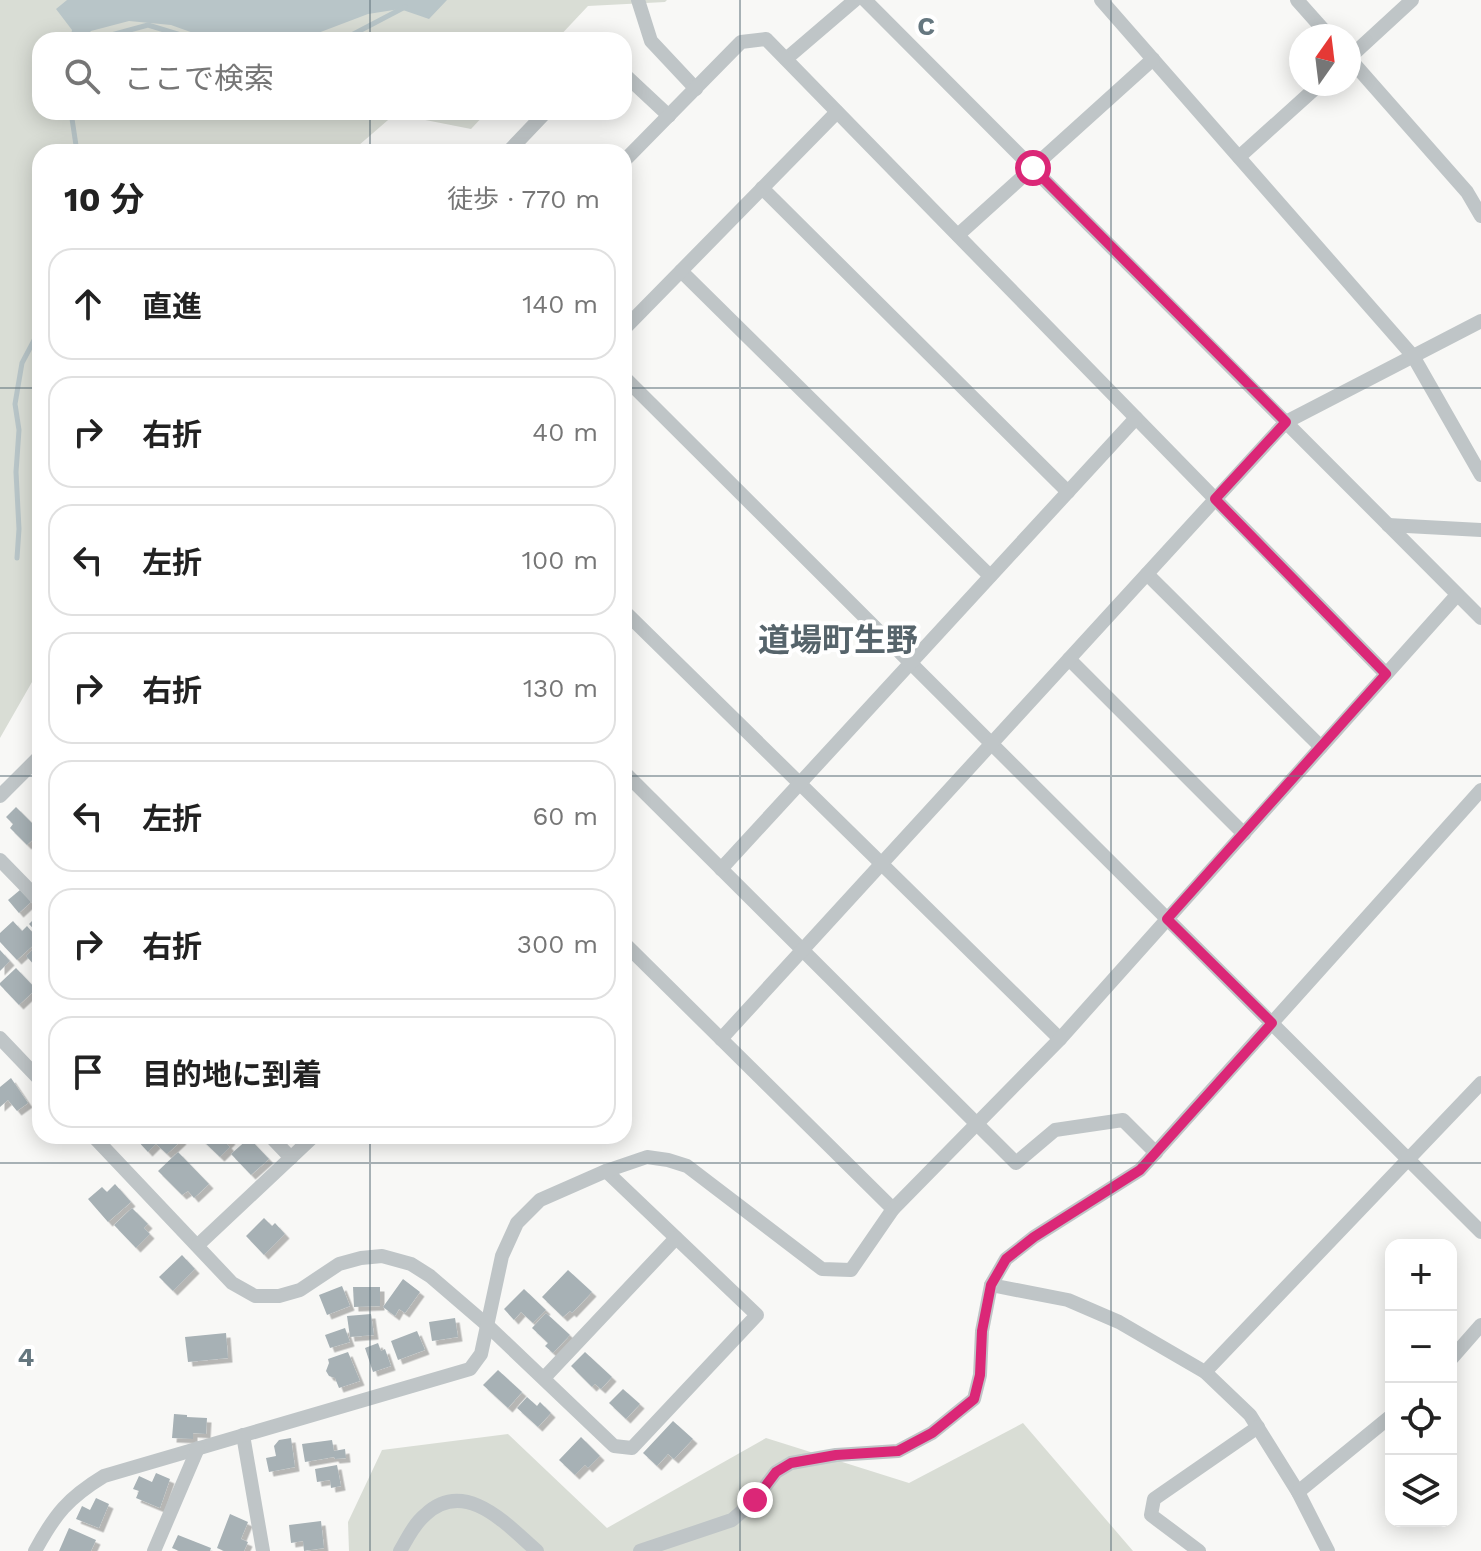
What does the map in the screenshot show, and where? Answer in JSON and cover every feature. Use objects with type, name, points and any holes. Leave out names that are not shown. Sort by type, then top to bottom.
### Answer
[{"type":"street","points":[[638,0],[651,41],[696,89]]},
{"type":"street","points":[[786,59],[855,0]]},
{"type":"street","points":[[865,0],[1481,618]]},
{"type":"street","points":[[1101,0],[1413,356],[1481,475]]},
{"type":"street","points":[[1297,0],[1318,24]]},
{"type":"street","points":[[1361,47],[1412,0]]},
{"type":"street","points":[[632,153],[741,42],[766,39],[1386,674]]},
{"type":"street","points":[[958,235],[1153,59]]},
{"type":"street","points":[[1361,72],[1467,192],[1481,216]]},
{"type":"street","points":[[632,81],[669,116]]},
{"type":"street","points":[[1239,157],[1307,96]]},
{"type":"street","points":[[632,321],[837,112]]},
{"type":"street","points":[[516,144],[538,120]]},
{"type":"street","points":[[762,188],[1068,492]]},
{"type":"street","points":[[681,271],[990,576]]},
{"type":"street","points":[[721,1039],[1286,422],[1481,321]]},
{"type":"street","points":[[632,385],[1481,1232]]},
{"type":"street","points":[[721,869],[1136,418]]},
{"type":"street","points":[[1388,525],[1481,530]]},
{"type":"street","points":[[1147,574],[1321,747]]},
{"type":"street","points":[[35,1551],[64,1506],[82,1489],[104,1476],[470,1369],[481,1354],[502,1256],[517,1223],[540,1200],[606,1171],[647,1157],[687,1166],[822,1269],[851,1270],[893,1209],[1060,1039],[1457,595]]},
{"type":"street","points":[[632,619],[1060,1039]]},
{"type":"street","points":[[1069,659],[1244,834]]},
{"type":"street","points":[[0,796],[32,764]]},
{"type":"street","points":[[632,780],[1016,1163],[1055,1130],[1123,1120],[1156,1153]]},
{"type":"street","points":[[640,1551],[732,1520],[755,1500],[776,1472],[791,1463],[836,1455],[898,1451],[932,1433],[974,1399],[991,1285],[1006,1259],[1034,1237],[1140,1170],[1481,790]]},
{"type":"street","points":[[0,860],[32,893]]},
{"type":"street","points":[[632,951],[893,1209]]},
{"type":"street","points":[[0,1038],[32,1072]]},
{"type":"street","points":[[1205,1372],[1481,1083]]},
{"type":"street","points":[[101,1144],[232,1283],[255,1296],[279,1296],[300,1290],[339,1264],[361,1258],[382,1256],[411,1264],[430,1276],[487,1325],[614,1446],[632,1448],[757,1315],[606,1171]]},
{"type":"street","points":[[278,1144],[291,1158]]},
{"type":"street","points":[[198,1245],[306,1144]]},
{"type":"street","points":[[544,1378],[676,1238]]},
{"type":"street","points":[[991,1285],[1068,1300],[1119,1322],[1205,1372],[1250,1415],[1298,1492],[1328,1551]]},
{"type":"street","points":[[1457,1352],[1481,1325]]},
{"type":"street","points":[[1298,1492],[1385,1421]]},
{"type":"street","points":[[1199,1551],[1151,1515],[1154,1499],[1258,1427]]},
{"type":"street","points":[[243,1435],[263,1551]]},
{"type":"street","points":[[154,1551],[198,1448]]},
{"type":"street","points":[[400,1551],[430,1510],[438,1504],[461,1501],[484,1507],[537,1551]]},
{"type":"shaded area","points":[[0,0],[667,0],[588,6],[564,32],[32,32],[32,120],[388,120],[360,144],[32,144],[32,682],[0,738]]},
{"type":"shaded area","points":[[67,0],[447,0],[429,19],[400,9],[368,14],[321,32],[191,32],[171,25],[129,21],[90,32],[72,32],[56,9]]},
{"type":"shaded area","points":[[425,120],[479,120],[471,129]]},
{"type":"shaded area","points":[[1023,1423],[1133,1551],[349,1551],[348,1522],[382,1450],[508,1434],[607,1528],[766,1438],[909,1483]]},
{"type":"building","points":[[16,807],[32,823],[32,840],[27,845],[10,828],[13,824],[6,817]]},
{"type":"building","points":[[20,890],[31,902],[19,913],[8,900]]},
{"type":"building","points":[[13,921],[22,931],[27,926],[32,932],[32,946],[17,960],[0,942],[0,933]]},
{"type":"building","points":[[0,950],[10,961],[0,971]]},
{"type":"building","points":[[16,968],[32,985],[32,993],[19,1005],[0,983]]},
{"type":"building","points":[[11,1078],[28,1103],[17,1111],[8,1100],[0,1107],[0,1087]]},
{"type":"building","points":[[141,1144],[156,1144],[148,1152]]},
{"type":"building","points":[[156,1144],[178,1144],[167,1154]]},
{"type":"building","points":[[206,1144],[227,1144],[230,1147],[220,1157]]},
{"type":"building","points":[[242,1144],[255,1144],[269,1159],[251,1175],[231,1154]]},
{"type":"building","points":[[178,1152],[209,1184],[194,1198],[188,1191],[182,1195],[158,1171]]},
{"type":"building","points":[[115,1184],[131,1202],[108,1222],[88,1199],[102,1187],[107,1192]]},
{"type":"building","points":[[132,1208],[148,1224],[144,1228],[150,1234],[136,1248],[114,1225]]},
{"type":"building","points":[[264,1218],[272,1226],[275,1223],[285,1234],[264,1255],[246,1236]]},
{"type":"building","points":[[182,1255],[195,1269],[173,1291],[159,1277]]},
{"type":"building","points":[[568,1270],[592,1292],[572,1313],[570,1311],[563,1317],[542,1297]]},
{"type":"building","points":[[403,1279],[420,1292],[405,1313],[399,1309],[395,1316],[383,1307]]},
{"type":"building","points":[[342,1286],[350,1306],[327,1315],[319,1295]]},
{"type":"building","points":[[353,1287],[380,1287],[380,1306],[354,1307]]},
{"type":"building","points":[[524,1289],[546,1310],[533,1323],[521,1312],[514,1320],[504,1309]]},
{"type":"building","points":[[546,1313],[570,1335],[553,1353],[545,1346],[548,1343],[532,1328]]},
{"type":"building","points":[[371,1314],[374,1335],[350,1337],[347,1316]]},
{"type":"building","points":[[455,1318],[458,1337],[432,1341],[429,1322]]},
{"type":"building","points":[[345,1328],[350,1342],[330,1348],[325,1335]]},
{"type":"building","points":[[417,1331],[425,1350],[398,1360],[391,1341]]},
{"type":"building","points":[[226,1333],[228,1358],[188,1362],[185,1337]]},
{"type":"building","points":[[378,1343],[381,1351],[385,1349],[391,1366],[373,1372],[365,1348]]},
{"type":"building","points":[[348,1352],[360,1381],[339,1388],[335,1378],[326,1371],[328,1359]]},
{"type":"building","points":[[585,1352],[612,1377],[601,1389],[595,1384],[592,1387],[571,1366]]},
{"type":"building","points":[[498,1370],[522,1392],[508,1408],[483,1385]]},
{"type":"building","points":[[623,1389],[640,1404],[626,1419],[609,1403]]},
{"type":"building","points":[[527,1397],[537,1406],[540,1402],[551,1413],[538,1427],[517,1408]]},
{"type":"building","points":[[174,1414],[207,1418],[206,1434],[193,1433],[193,1439],[172,1438]]},
{"type":"building","points":[[673,1421],[693,1439],[674,1459],[668,1454],[657,1466],[643,1453]]},
{"type":"building","points":[[581,1437],[600,1456],[575,1475],[559,1460]]},
{"type":"building","points":[[291,1438],[295,1467],[269,1472],[266,1458],[276,1456],[274,1446],[279,1440]]},
{"type":"building","points":[[332,1440],[334,1451],[345,1449],[346,1458],[305,1462],[302,1444]]},
{"type":"building","points":[[337,1465],[341,1486],[331,1488],[330,1480],[317,1482],[315,1469]]},
{"type":"building","points":[[156,1473],[170,1479],[160,1508],[136,1498],[139,1491],[133,1489],[139,1476],[152,1482]]},
{"type":"building","points":[[96,1498],[109,1504],[99,1528],[76,1519],[82,1506],[90,1510]]},
{"type":"building","points":[[230,1514],[248,1522],[241,1539],[248,1542],[244,1551],[217,1548]]},
{"type":"building","points":[[321,1521],[324,1548],[304,1551],[303,1541],[291,1543],[289,1525]]},
{"type":"building","points":[[69,1528],[96,1540],[91,1551],[59,1551]]},
{"type":"building","points":[[178,1535],[211,1548],[210,1551],[179,1551],[172,1548]]},
{"type":"waterway","points":[[357,32],[405,7]]},
{"type":"waterway","points":[[122,32],[148,25],[171,32]]},
{"type":"waterway","points":[[72,120],[76,144]]},
{"type":"waterway","points":[[17,558],[19,430],[15,404],[22,363],[32,344]]},
{"type":"district","name":"道場町生野","points":[[838,640]]},
{"type":"route","points":[[755,1500],[776,1472],[791,1463],[836,1455],[898,1451],[932,1433],[974,1399],[991,1285],[1006,1259],[1034,1237],[1140,1170],[1272,1023],[1167,919],[1386,674],[1215,499],[1286,422],[1033,168]]}]
